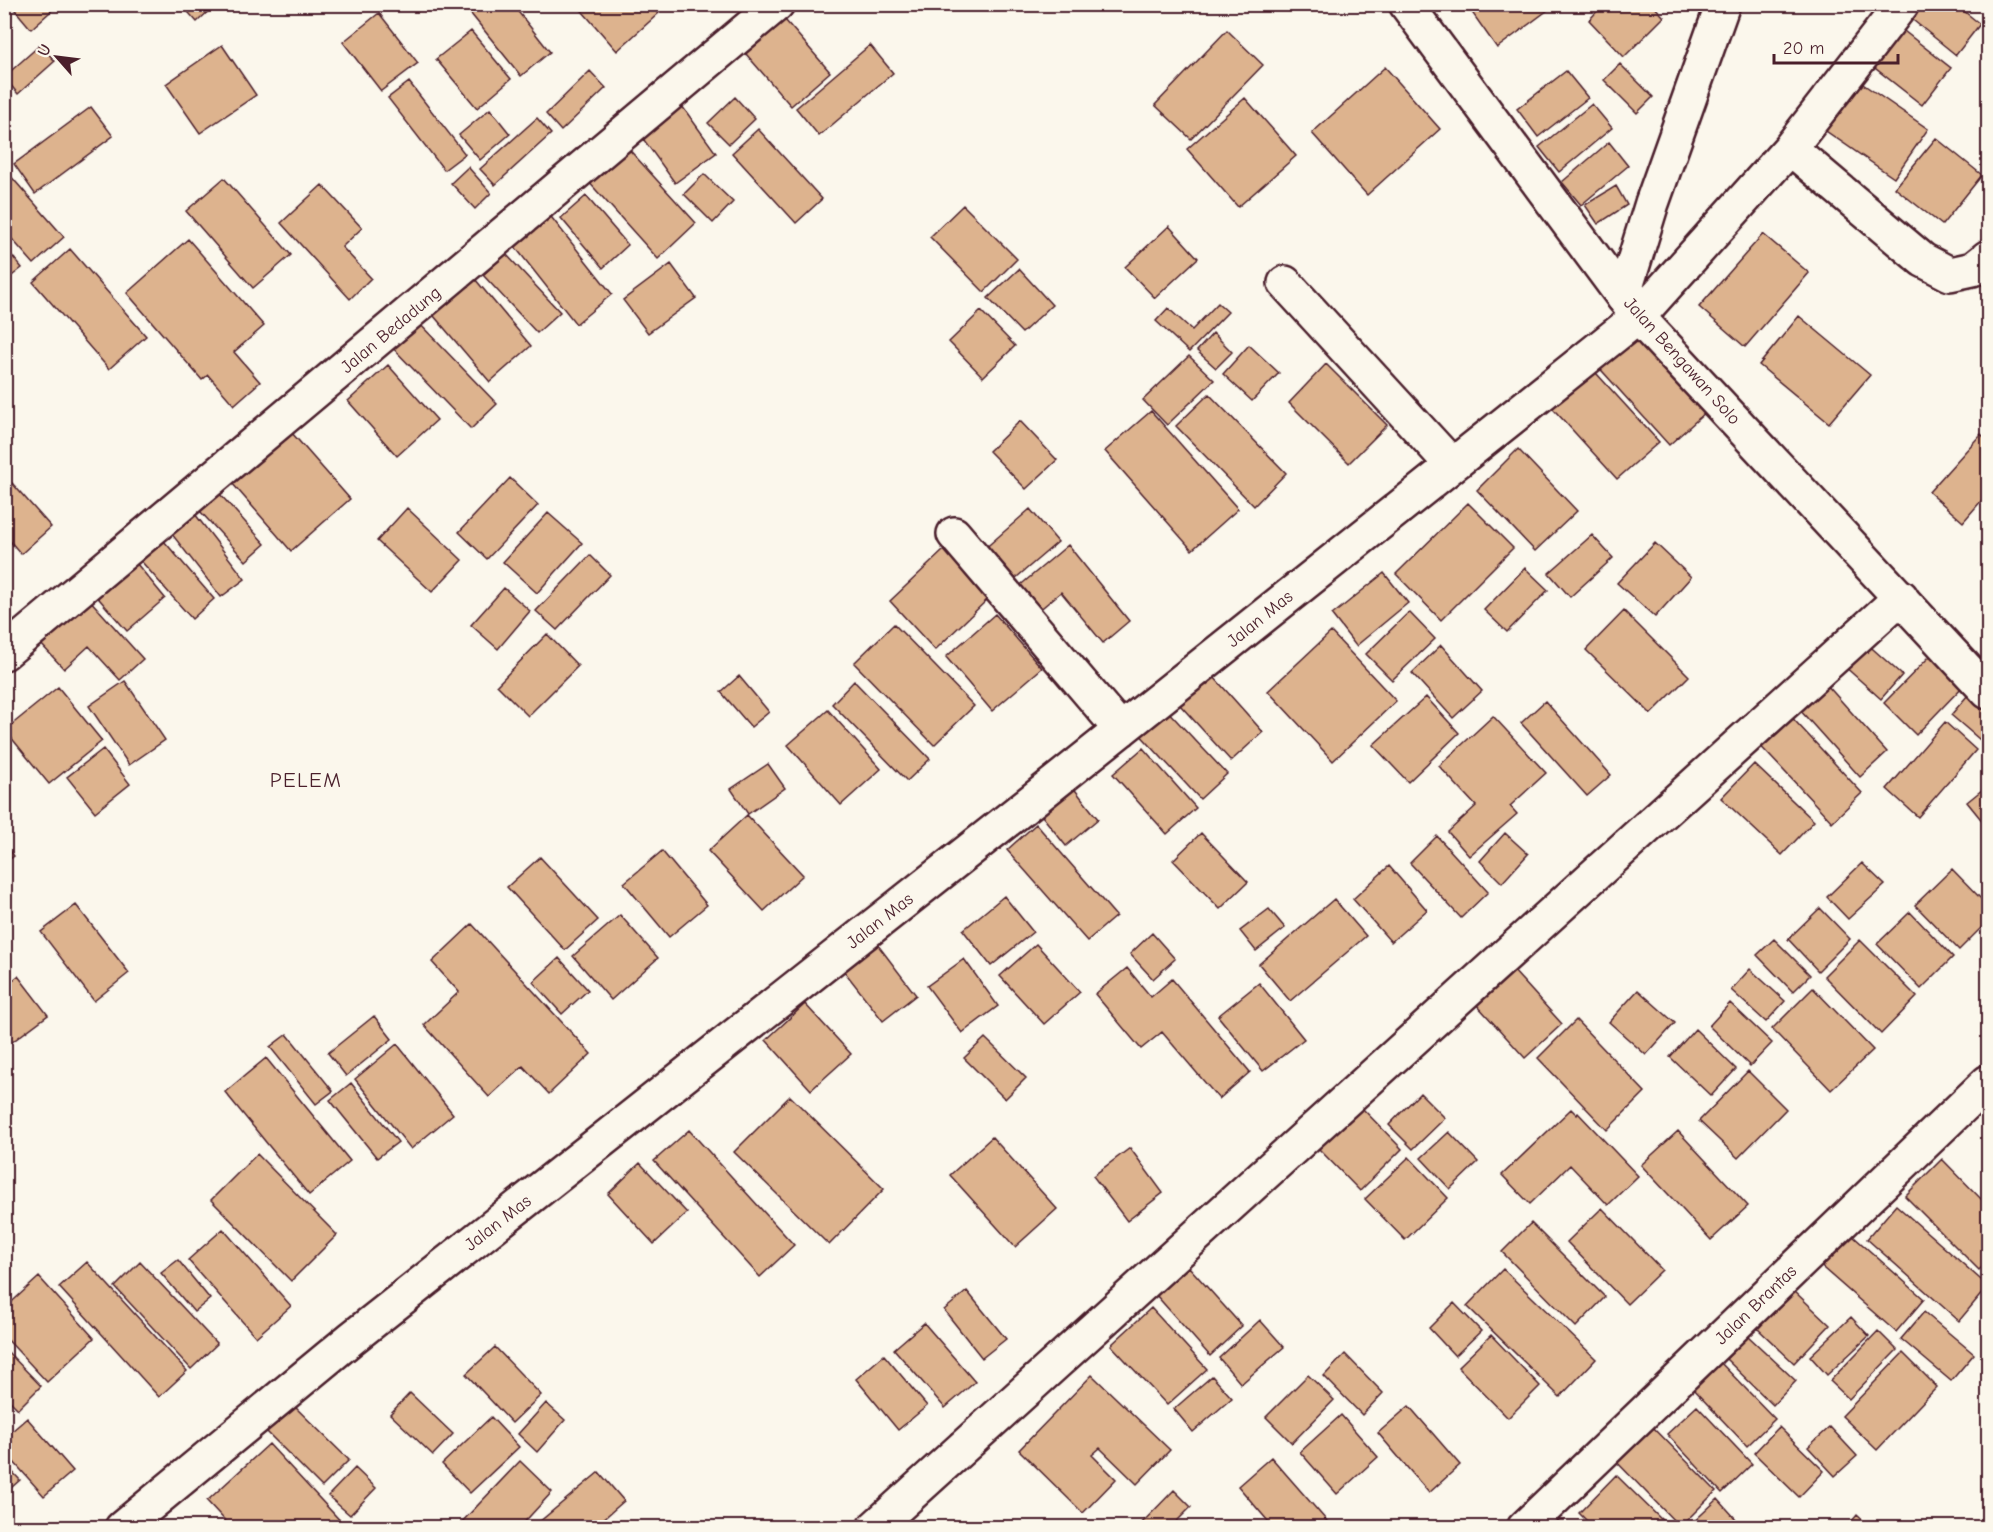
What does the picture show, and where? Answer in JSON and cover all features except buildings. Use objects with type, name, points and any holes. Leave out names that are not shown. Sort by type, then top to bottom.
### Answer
[{"type":"street","name":"Jalan Bedadung","points":[[4,653],[777,4]]},
{"type":"street","name":"Jalan Bengawan Solo","points":[[1406,4],[1631,307],[1989,692]]},
{"type":"street","points":[[1631,307],[1652,203],[1723,4]]},
{"type":"street","name":"Jalan Mas","points":[[122,1527],[352,1338],[1121,730],[1452,465],[1631,307],[1790,148],[1902,4]]},
{"type":"street","points":[[1790,148],[1923,260],[1950,274],[1973,269],[1989,257]]},
{"type":"street","points":[[1285,283],[1452,465]]},
{"type":"street","points":[[954,534],[1121,730]]},
{"type":"street","points":[[874,1527],[1901,597]]},
{"type":"street","name":"Jalan Brantas","points":[[1524,1527],[1989,1082]]},
{"type":"district","name":"PELEM","points":[[306,780]]}]
